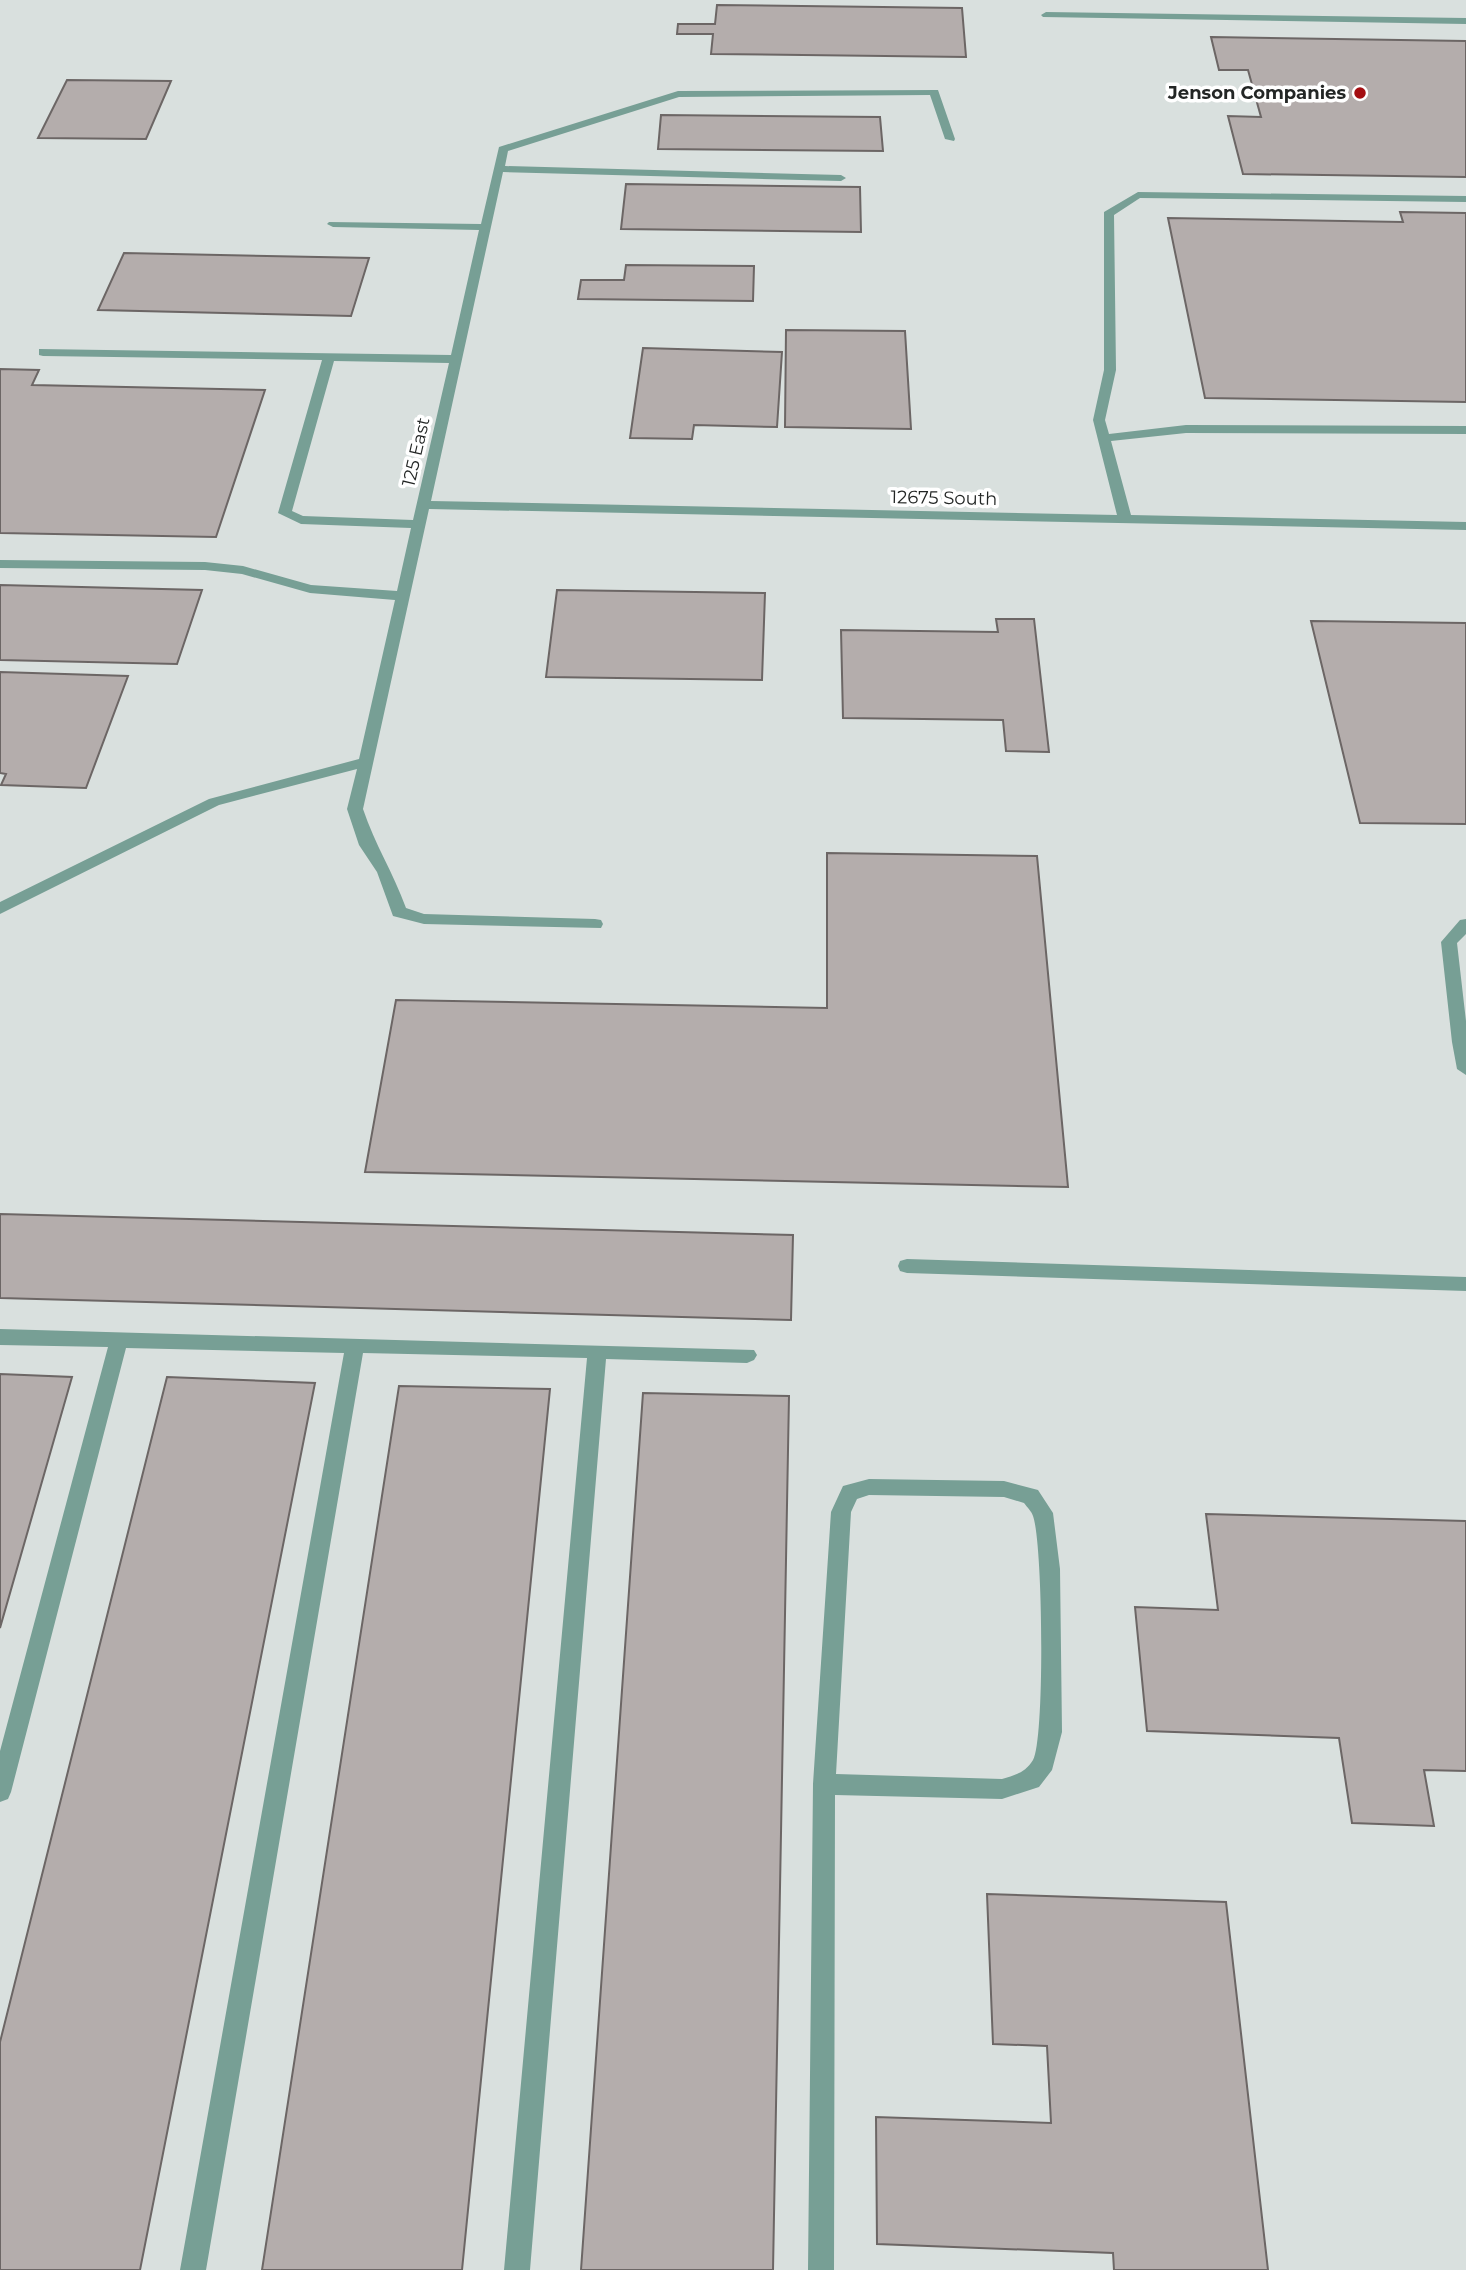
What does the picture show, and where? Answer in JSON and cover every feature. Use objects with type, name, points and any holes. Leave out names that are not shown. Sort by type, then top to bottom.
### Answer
[{"type":"street","points":[[1046,15],[1466,21]]},
{"type":"street","name":"125 East","points":[[594,924],[424,919],[399,912],[386,872],[367,845],[355,809],[503,149],[678,94],[934,92],[950,139]]},
{"type":"street","points":[[498,169],[841,177]]},
{"type":"street","points":[[1125,519],[1099,421],[1110,370],[1108,214],[1138,195],[1466,199]]},
{"type":"street","points":[[333,224],[485,227]]},
{"type":"street","points":[[43,352],[455,359]]},
{"type":"street","points":[[329,356],[285,513],[300,520],[418,524]]},
{"type":"street","points":[[1104,438],[1186,429],[1466,430]]},
{"type":"street","name":"12675 South","points":[[422,505],[1466,526]]},
{"type":"street","points":[[0,565],[205,566],[243,570],[310,589],[402,596]]},
{"type":"street","points":[[0,909],[214,802],[364,762]]},
{"type":"street","points":[[1466,923],[1449,942],[1460,1042],[1466,1069]]},
{"type":"street","points":[[906,1266],[1466,1284]]},
{"type":"street","points":[[0,1337],[747,1355]]},
{"type":"street","points":[[0,1792],[119,1340]]},
{"type":"street","points":[[192,2270],[355,1346]]},
{"type":"street","points":[[517,2270],[597,1351]]},
{"type":"street","points":[[821,2270],[824,1784],[841,1512],[850,1492],[869,1487],[1004,1489],[1031,1496],[1043,1513],[1049,1569],[1051,1732],[1044,1763],[1031,1780],[1002,1789],[824,1784]]},
{"type":"building","points":[[717,5],[962,8],[966,57],[711,54],[713,34],[677,34],[678,24],[715,24]]},
{"type":"building","name":"Jenson Companies","points":[[1211,37],[1466,41],[1466,177],[1243,174],[1228,116],[1261,117],[1248,70],[1219,70]]},
{"type":"building","points":[[67,80],[171,81],[146,139],[38,138]]},
{"type":"building","points":[[661,115],[880,117],[883,151],[658,149]]},
{"type":"building","points":[[626,184],[860,187],[861,232],[621,229]]},
{"type":"building","points":[[1400,212],[1466,213],[1466,402],[1205,398],[1168,218],[1403,222]]},
{"type":"building","points":[[124,253],[369,258],[351,316],[98,310]]},
{"type":"building","points":[[626,265],[754,266],[753,301],[578,299],[581,280],[624,280]]},
{"type":"building","points":[[786,330],[905,331],[911,429],[785,427]]},
{"type":"building","points":[[643,348],[782,352],[777,427],[694,425],[692,439],[630,438]]},
{"type":"building","points":[[0,369],[39,370],[32,385],[265,390],[216,537],[0,533]]},
{"type":"building","points":[[0,585],[202,590],[177,664],[0,660]]},
{"type":"building","points":[[557,590],[765,593],[762,680],[546,677]]},
{"type":"building","points":[[996,619],[1034,619],[1049,752],[1006,751],[1003,720],[843,718],[841,630],[998,632]]},
{"type":"building","points":[[1311,621],[1466,623],[1466,824],[1360,823]]},
{"type":"building","points":[[0,672],[128,676],[86,788],[1,785],[6,774],[0,773]]},
{"type":"building","points":[[827,853],[1037,856],[1068,1187],[365,1172],[396,1000],[827,1008]]},
{"type":"building","points":[[0,1214],[793,1235],[791,1320],[0,1298]]},
{"type":"building","points":[[0,1374],[72,1377],[0,1628]]},
{"type":"building","points":[[167,1377],[315,1383],[140,2270],[0,2270],[0,2042]]},
{"type":"building","points":[[399,1386],[550,1389],[462,2270],[262,2270]]},
{"type":"building","points":[[643,1393],[789,1396],[773,2270],[581,2270]]},
{"type":"building","points":[[1206,1514],[1466,1521],[1466,1771],[1424,1770],[1434,1826],[1352,1823],[1339,1738],[1147,1731],[1135,1607],[1218,1610]]},
{"type":"building","points":[[987,1894],[1226,1902],[1268,2270],[1114,2270],[1113,2253],[877,2244],[876,2117],[1051,2123],[1047,2046],[993,2044]]},
{"type":"place","name":"Jenson Companies","points":[[1360,93]]}]
